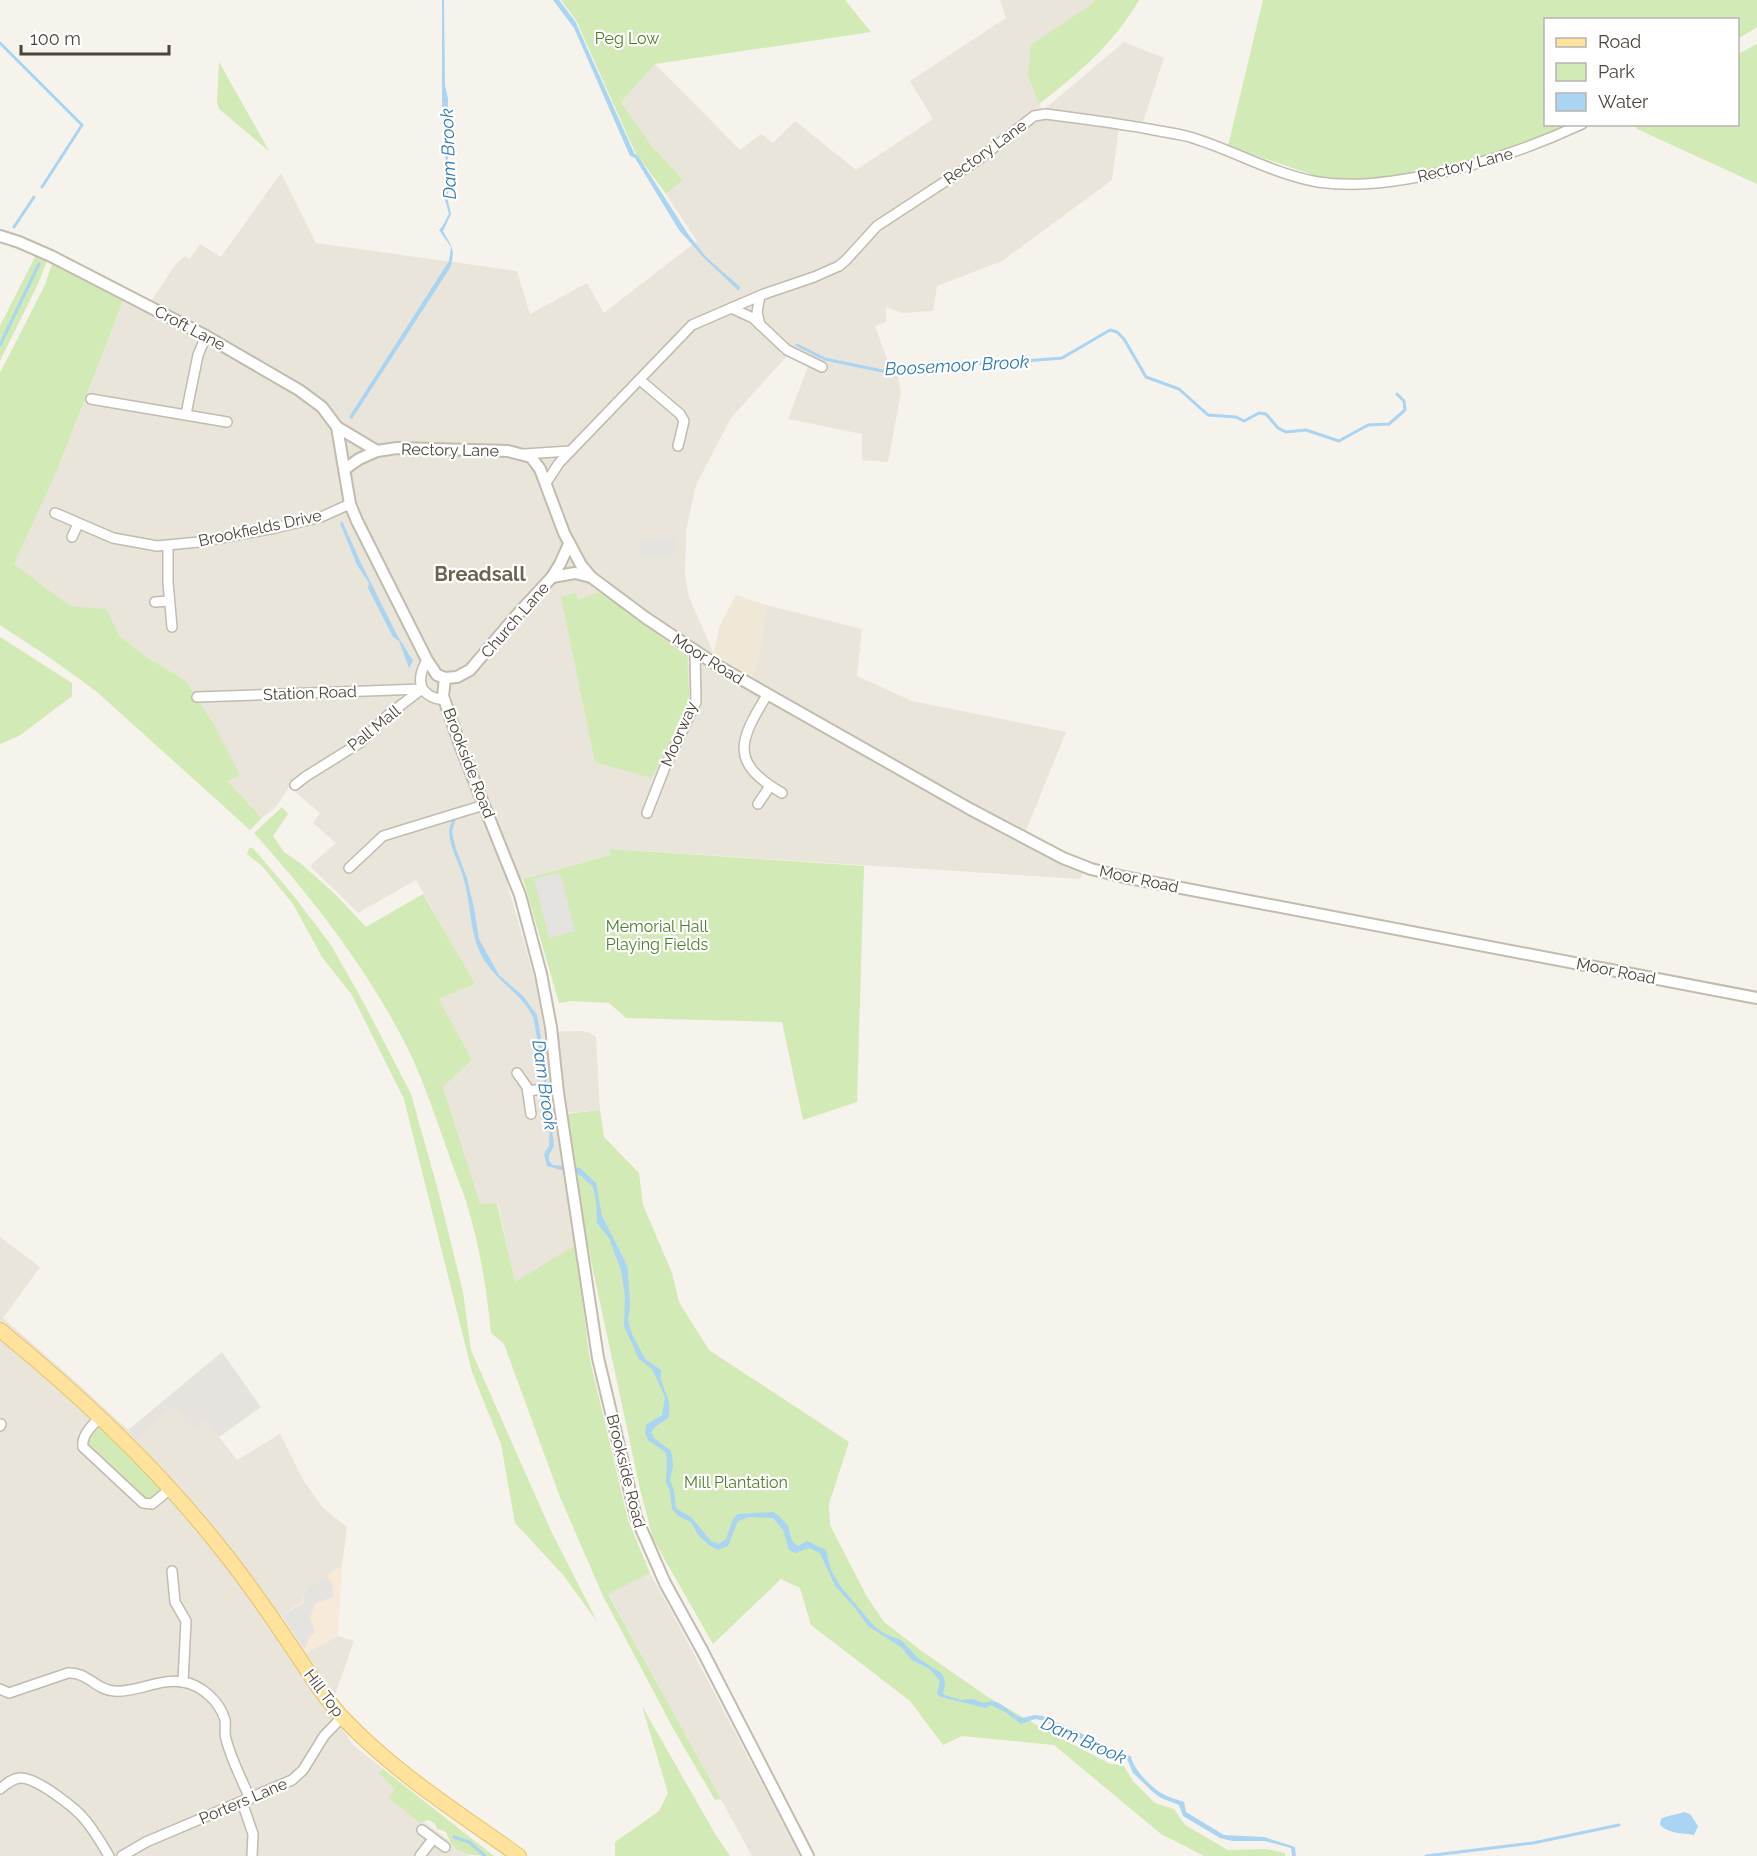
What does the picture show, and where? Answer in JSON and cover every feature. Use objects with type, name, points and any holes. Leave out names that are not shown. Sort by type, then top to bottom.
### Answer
[{"type":"main road","name":"Hill Top","points":[[0,1330],[100,1417],[170,1489],[233,1564],[317,1687],[342,1717],[392,1764],[519,1856]]},
{"type":"street","name":"Rectory Lane","points":[[546,483],[559,463],[692,325],[839,266],[877,226],[978,160],[1034,116],[1046,114],[1122,124],[1189,137],[1292,176],[1317,182],[1356,184],[1406,179],[1477,165],[1530,147],[1577,126]]},
{"type":"street","name":"Croft Lane","points":[[0,236],[51,256],[206,336],[299,390],[322,407],[337,427],[345,464]]},
{"type":"street","points":[[760,296],[757,312],[760,325]]},
{"type":"street","points":[[731,308],[753,318],[787,350],[822,367]]},
{"type":"street","points":[[186,414],[198,355],[206,336]]},
{"type":"street","points":[[640,380],[681,414],[684,421],[678,446]]},
{"type":"street","points":[[91,399],[227,422]]},
{"type":"street","name":"Rectory Lane","points":[[337,427],[377,451]]},
{"type":"street","name":"Rectory Lane","points":[[345,464],[377,451],[397,448],[508,451],[524,454],[570,452]]},
{"type":"street","points":[[524,454],[536,461],[546,483]]},
{"type":"street","points":[[345,464],[350,504],[364,536],[427,660],[437,675],[444,678]]},
{"type":"street","name":"Moor Road","points":[[546,483],[569,544],[581,566],[591,577],[696,652],[767,695],[970,809],[1063,858],[1091,869],[1757,998]]},
{"type":"street","name":"Brookfields Drive","points":[[55,513],[126,542],[168,546],[275,528],[321,517],[350,504]]},
{"type":"street","points":[[72,537],[78,524]]},
{"type":"street","name":"Church Lane","points":[[444,678],[457,677],[477,664],[516,615],[552,577],[569,544]]},
{"type":"street","points":[[168,546],[172,627]]},
{"type":"street","points":[[552,577],[575,573],[591,577]]},
{"type":"street","points":[[155,602],[169,601]]},
{"type":"street","name":"Moorway","points":[[647,813],[665,767],[696,702],[696,652]]},
{"type":"street","points":[[422,689],[419,678],[427,660]]},
{"type":"street","name":"Brookside Road","points":[[444,678],[442,691],[461,748],[512,875],[530,930],[548,1012],[550,1088],[568,1162],[598,1358],[636,1518],[665,1583],[808,1856]]},
{"type":"street","name":"Station Road","points":[[197,697],[422,689],[430,697],[445,700]]},
{"type":"street","name":"Pall Mall","points":[[295,785],[361,742],[388,715],[422,689]]},
{"type":"street","points":[[767,695],[746,731],[745,758],[754,775],[782,793]]},
{"type":"street","points":[[758,804],[770,786]]},
{"type":"street","points":[[349,868],[383,836],[484,806]]},
{"type":"street","points":[[518,1073],[528,1091],[531,1114]]},
{"type":"street","points":[[528,1091],[550,1088]]},
{"type":"street","points":[[100,1417],[85,1436],[82,1442],[83,1447],[143,1503],[152,1504],[170,1489]]},
{"type":"street","points":[[172,1571],[175,1602],[186,1621],[183,1682]]},
{"type":"street","points":[[0,1689],[9,1693],[68,1673],[79,1673],[105,1689],[115,1692],[159,1682],[183,1682],[205,1691],[219,1706],[225,1722],[226,1738],[246,1801],[253,1834],[252,1856]]},
{"type":"street","name":"Porters Lane","points":[[122,1856],[146,1842],[246,1801],[297,1776],[324,1736],[342,1717]]},
{"type":"street","points":[[0,1789],[9,1782],[21,1778],[46,1789],[77,1811],[110,1856]]},
{"type":"street","points":[[422,1830],[445,1846]]},
{"type":"street","points":[[420,1856],[433,1839]]},
{"type":"shaded area","points":[[1000,0],[1094,0],[1028,75],[1042,111],[1124,42],[1164,58],[1143,122],[1120,119],[1112,180],[1002,261],[937,286],[933,311],[903,313],[886,307],[886,322],[875,326],[891,370],[897,371],[901,393],[888,462],[862,460],[862,434],[788,419],[808,366],[788,355],[731,418],[696,485],[686,531],[685,575],[689,597],[714,654],[752,677],[757,663],[766,605],[862,629],[857,676],[912,701],[1066,732],[1021,843],[1083,873],[1080,879],[610,849],[611,855],[507,883],[537,987],[544,1032],[581,1031],[596,1037],[600,1110],[556,1114],[575,1245],[515,1283],[498,1203],[480,1205],[443,1087],[472,1060],[439,999],[474,984],[416,880],[358,913],[310,866],[336,843],[313,823],[320,813],[289,787],[276,807],[262,818],[228,780],[239,775],[214,724],[186,681],[148,658],[119,636],[107,609],[70,606],[14,564],[60,464],[123,301],[144,312],[175,265],[185,256],[190,259],[200,244],[221,257],[281,173],[316,243],[517,271],[530,314],[587,283],[604,313],[697,241],[666,194],[683,180],[651,145],[621,102],[655,64],[740,150],[761,134],[773,143],[795,121],[856,170],[933,119],[910,81],[1006,18]]},
{"type":"shaded area","points":[[677,537],[676,555],[642,558],[640,540]]},
{"type":"shaded area","points":[[736,595],[766,605],[763,636],[753,677],[713,654],[720,625]]},
{"type":"shaded area","points":[[560,873],[575,931],[549,938],[534,879]]},
{"type":"shaded area","points":[[0,1237],[40,1267],[3,1318],[136,1437],[174,1406],[205,1419],[237,1460],[280,1434],[305,1483],[323,1508],[347,1527],[342,1566],[305,1590],[302,1602],[281,1616],[306,1653],[338,1636],[354,1641],[330,1709],[353,1745],[402,1784],[392,1798],[470,1856],[0,1856]]},
{"type":"shaded area","points":[[222,1352],[261,1407],[219,1437],[205,1419],[192,1429],[174,1406],[136,1438],[128,1430]]},
{"type":"shaded area","points":[[342,1566],[338,1636],[306,1653],[281,1616],[302,1602],[305,1590]]},
{"type":"shaded area","points":[[650,1573],[800,1856],[752,1856],[608,1593]]},
{"type":"shaded area","points":[[327,1576],[332,1584],[334,1597],[315,1603],[310,1618],[315,1633],[309,1637],[304,1649],[282,1616],[303,1603],[305,1590]]},
{"type":"green space","name":"Peg Low","points":[[561,0],[845,0],[871,32],[655,64],[621,102],[651,145],[683,180],[666,194],[635,152],[576,20]]},
{"type":"green space","points":[[1094,0],[1139,0],[1107,44],[1039,104],[1028,75],[1031,45],[1093,3]]},
{"type":"green space","points":[[1263,0],[1757,0],[1757,27],[1739,38],[1739,18],[1544,18],[1544,126],[1566,126],[1509,149],[1418,172],[1340,184],[1228,146]]},
{"type":"green space","points":[[1757,44],[1757,184],[1637,129],[1636,126],[1739,126],[1739,53]]},
{"type":"green space","points":[[219,62],[269,151],[219,109],[217,103]]},
{"type":"green space","points":[[36,255],[47,261],[0,361],[0,326]]},
{"type":"green space","points":[[52,264],[123,301],[59,466],[14,564],[70,606],[107,609],[119,636],[148,658],[186,681],[214,724],[240,775],[228,781],[262,818],[250,830],[97,692],[0,625],[0,373],[45,285]]},
{"type":"green space","points":[[601,592],[687,656],[689,696],[683,717],[651,778],[595,762],[561,597],[576,593],[578,600]]},
{"type":"green space","points":[[0,637],[72,683],[72,696],[19,736],[0,744]]},
{"type":"green space","points":[[282,807],[288,814],[273,836],[284,852],[334,893],[366,927],[423,894],[475,984],[439,999],[472,1060],[443,1087],[480,1204],[497,1203],[515,1282],[575,1245],[590,1360],[628,1520],[650,1573],[608,1594],[721,1799],[715,1800],[674,1730],[603,1596],[560,1497],[504,1344],[491,1333],[476,1238],[466,1201],[424,1086],[407,1047],[375,990],[338,935],[254,833]]},
{"type":"green space","points":[[249,848],[253,848],[293,895],[331,945],[411,1094],[463,1292],[471,1350],[551,1531],[598,1623],[564,1576],[515,1523],[501,1444],[472,1372],[404,1099],[352,995],[322,957],[293,904],[262,866],[247,854]]},
{"type":"green space","name":"Memorial Hall Playing Fields","points":[[609,849],[864,866],[857,1102],[803,1120],[782,1022],[626,1018],[609,1003],[572,1001],[559,1003],[523,879],[611,855]]},
{"type":"green space","name":"Mill Plantation","points":[[600,1110],[604,1137],[639,1173],[643,1205],[672,1273],[679,1302],[709,1350],[849,1442],[829,1504],[830,1525],[866,1595],[884,1622],[988,1697],[1110,1764],[1123,1765],[1134,1782],[1155,1803],[1174,1809],[1185,1825],[1228,1850],[1266,1849],[1285,1853],[1285,1856],[1204,1856],[1161,1834],[1054,1745],[962,1736],[943,1745],[910,1701],[811,1625],[800,1588],[781,1579],[713,1644],[653,1539],[640,1489],[587,1242],[567,1114]]},
{"type":"green space","points":[[101,1427],[160,1486],[160,1491],[152,1499],[148,1501],[143,1497],[88,1445],[90,1437]]},
{"type":"green space","points":[[642,1706],[730,1856],[615,1856],[615,1842],[659,1811],[668,1793]]},
{"type":"green space","points":[[383,1769],[494,1856],[465,1853],[454,1846],[446,1832],[437,1829],[434,1823],[429,1820],[420,1823],[389,1798],[395,1789],[379,1773]]},
{"type":"water","name":"Dam Brook","points":[[442,0],[444,0],[445,85],[448,99],[448,201],[451,214],[443,231],[452,248],[452,261],[450,268],[352,419],[349,417],[449,261],[451,247],[439,230],[449,214],[445,200],[447,183],[442,102]]},
{"type":"water","points":[[553,0],[559,0],[575,21],[634,153],[688,234],[706,257],[740,287],[739,291],[704,258],[679,230],[635,158],[630,156],[574,28]]},
{"type":"water","points":[[342,521],[397,635],[413,661],[409,668],[399,641],[393,637],[368,588],[369,583],[357,565],[340,523]]},
{"type":"water","name":"Dam Brook","points":[[456,818],[452,832],[467,878],[479,939],[499,975],[523,996],[537,1015],[554,1146],[549,1155],[549,1161],[553,1165],[580,1168],[596,1183],[602,1216],[628,1270],[630,1307],[628,1320],[632,1334],[645,1359],[661,1370],[662,1382],[669,1403],[668,1418],[651,1432],[654,1438],[670,1450],[672,1455],[673,1467],[670,1480],[674,1490],[676,1508],[692,1518],[711,1541],[719,1544],[726,1539],[733,1519],[738,1514],[774,1512],[786,1523],[793,1541],[798,1546],[807,1541],[826,1550],[831,1570],[841,1587],[874,1626],[885,1634],[901,1640],[918,1658],[941,1673],[944,1678],[943,1693],[945,1695],[961,1700],[973,1699],[983,1703],[992,1701],[999,1703],[1017,1716],[1023,1718],[1034,1715],[1043,1716],[1081,1733],[1106,1752],[1131,1756],[1138,1772],[1152,1786],[1184,1802],[1186,1812],[1224,1835],[1264,1837],[1295,1847],[1296,1856],[1292,1856],[1291,1848],[1265,1841],[1232,1841],[1220,1838],[1183,1816],[1179,1805],[1153,1792],[1133,1773],[1127,1759],[1101,1754],[1081,1739],[1041,1720],[1035,1719],[1021,1724],[991,1705],[986,1708],[941,1697],[937,1694],[940,1681],[930,1669],[912,1660],[901,1647],[868,1626],[835,1586],[820,1553],[809,1548],[795,1553],[789,1550],[783,1530],[773,1518],[749,1517],[738,1521],[728,1546],[718,1550],[698,1535],[691,1522],[678,1516],[672,1509],[670,1491],[666,1482],[665,1452],[648,1440],[645,1433],[646,1425],[662,1415],[665,1397],[652,1369],[639,1359],[624,1326],[625,1296],[621,1270],[609,1238],[597,1223],[593,1187],[580,1175],[547,1166],[544,1154],[549,1146],[550,1117],[534,1020],[519,997],[492,971],[477,945],[467,891],[449,832],[453,819]]},
{"type":"water","points":[[1684,1812],[1690,1814],[1698,1826],[1694,1835],[1672,1832],[1660,1825],[1661,1819]]},
{"type":"waterway","points":[[0,43],[82,125],[42,187]]},
{"type":"waterway","points":[[14,227],[34,197]]},
{"type":"waterway","points":[[0,345],[39,264]]},
{"type":"waterway","name":"Boosemoor Brook","points":[[797,345],[825,359],[892,373],[958,363],[977,362],[989,366],[1062,358],[1110,330],[1117,332],[1124,339],[1146,377],[1179,389],[1208,415],[1236,417],[1244,421],[1259,413],[1266,414],[1278,428],[1286,432],[1306,430],[1339,441],[1368,425],[1389,424],[1405,410],[1404,401],[1397,394]]},
{"type":"waterway","points":[[1426,1856],[1533,1843],[1619,1825]]},
{"type":"waterway","points":[[454,1837],[469,1842],[485,1856]]},
{"type":"district","name":"Breadsall","points":[[480,574]]}]
